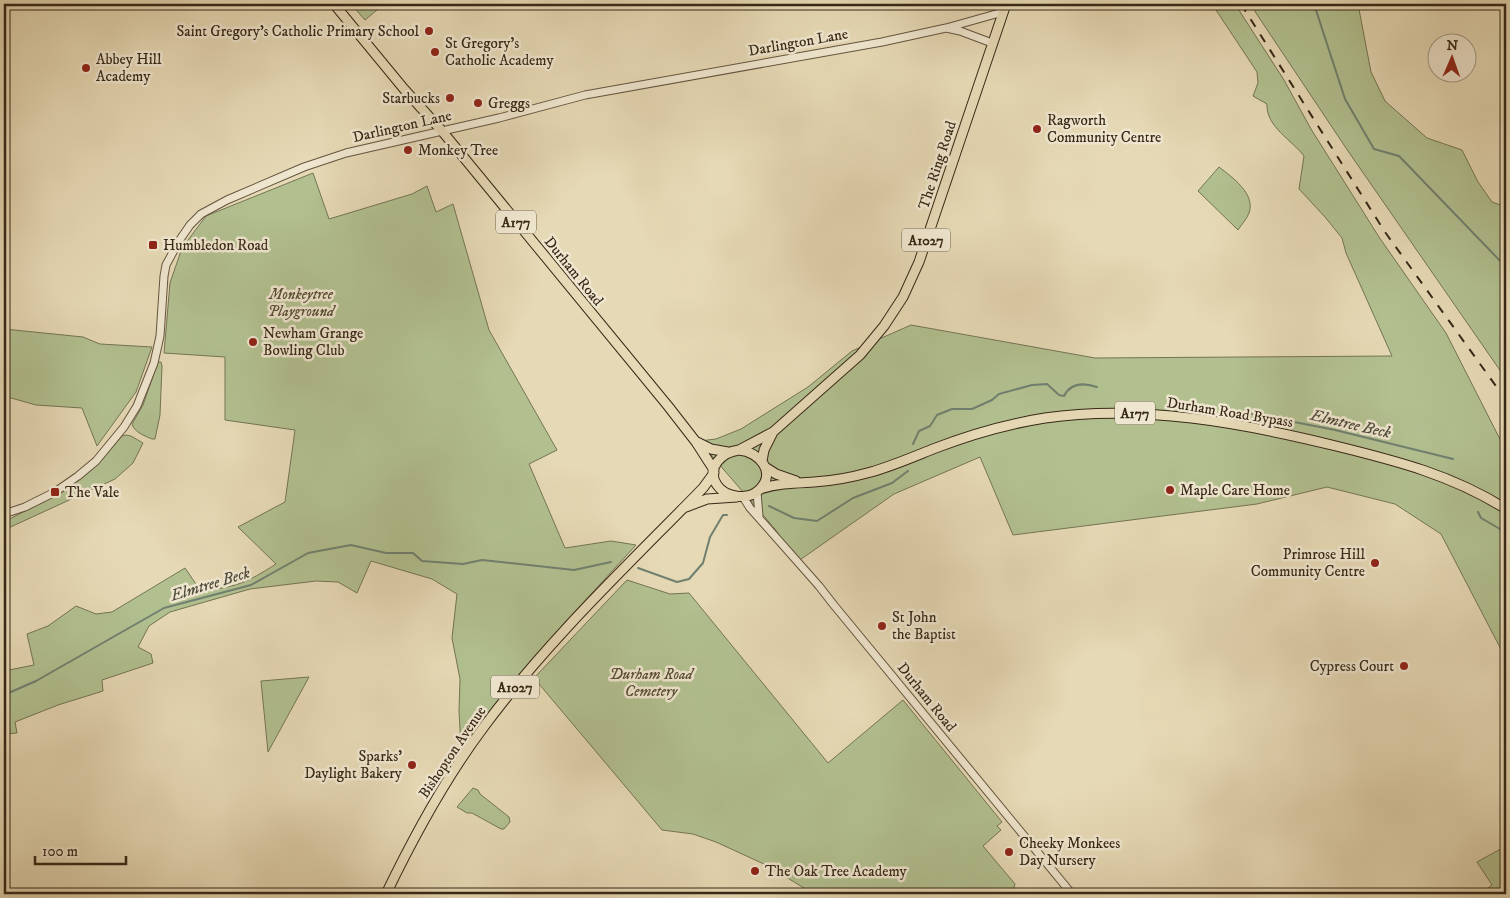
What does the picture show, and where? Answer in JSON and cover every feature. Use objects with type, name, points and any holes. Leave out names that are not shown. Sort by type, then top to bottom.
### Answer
[{"type":"main road","name":"Durham Road","points":[[334,4],[404,89],[442,131],[696,442],[714,472],[717,485],[722,490],[741,497]]},
{"type":"main road","name":"The Ring Road","points":[[739,450],[773,432],[860,355],[884,326],[903,297],[919,262],[1004,8]]},
{"type":"main road","name":"Durham Road Bypass","points":[[758,490],[796,481],[830,480],[871,472],[966,438],[1018,423],[1069,415],[1134,413],[1176,417],[1263,430],[1371,455],[1461,483],[1506,509]]},
{"type":"main road","name":"The Ring Road","points":[[763,464],[764,450],[773,432]]},
{"type":"main road","points":[[696,442],[711,449],[728,452],[748,451],[757,456],[763,464],[765,480],[758,490]]},
{"type":"main road","name":"A1027","points":[[714,472],[717,462],[728,452]]},
{"type":"main road","name":"Durham Road Bypass","points":[[763,464],[776,474],[796,481]]},
{"type":"main road","name":"Bishopton Avenue","points":[[386,894],[422,821],[454,769],[488,721],[587,605],[684,508],[703,488],[714,472]]},
{"type":"main road","name":"A1027","points":[[741,497],[758,490]]},
{"type":"main road","name":"Bishopton Avenue","points":[[684,508],[707,499],[741,497]]},
{"type":"street","points":[[946,28],[1004,8]]},
{"type":"street","name":"Darlington Lane","points":[[4,514],[25,507],[55,492],[78,476],[96,461],[124,427],[137,406],[154,363],[160,336],[166,265],[190,225],[201,214],[227,200],[324,159],[499,118],[585,95],[882,42],[946,28],[992,43]]},
{"type":"street","points":[[758,490],[759,517]]},
{"type":"street","name":"Durham Road","points":[[741,497],[819,586],[1072,894]]},
{"type":"green space","points":[[351,4],[384,4],[365,20]]},
{"type":"green space","points":[[1212,4],[1235,4],[1284,80],[1311,129],[1379,237],[1446,333],[1506,451],[1506,659],[1441,534],[1395,504],[1327,487],[1257,504],[1013,535],[980,457],[894,494],[797,562],[775,529],[699,441],[716,439],[741,429],[808,387],[852,351],[911,325],[1095,358],[1392,356],[1346,253],[1342,238],[1299,189],[1304,156],[1275,126],[1268,112],[1267,104],[1253,96],[1258,83],[1257,72]]},
{"type":"green space","points":[[1250,4],[1358,4],[1371,72],[1385,101],[1427,138],[1462,150],[1478,182],[1492,202],[1506,207],[1506,379],[1348,151]]},
{"type":"green space","points":[[1219,167],[1242,187],[1249,199],[1249,213],[1238,230],[1198,191]]},
{"type":"green space","name":"Monkeytree Playground","points":[[313,173],[329,219],[412,194],[427,186],[436,212],[453,204],[489,330],[557,450],[529,464],[565,548],[611,541],[636,545],[524,669],[461,748],[460,679],[452,638],[457,594],[432,579],[371,561],[357,593],[338,582],[316,581],[250,589],[170,612],[149,626],[138,647],[151,654],[153,663],[102,680],[103,691],[58,705],[15,722],[17,733],[4,734],[4,671],[34,665],[27,634],[48,626],[76,606],[96,614],[112,612],[185,568],[200,590],[232,586],[257,576],[276,564],[238,527],[285,502],[295,430],[225,420],[225,357],[164,353],[170,283],[182,248],[206,216]]},
{"type":"green space","points":[[4,329],[83,337],[100,344],[152,347],[136,392],[97,446],[82,408],[36,405],[4,396]]},
{"type":"green space","points":[[158,362],[161,362],[162,366],[160,415],[155,439],[152,439],[137,431],[132,424],[143,405]]},
{"type":"green space","points":[[126,435],[143,443],[133,463],[115,479],[4,530],[4,522],[67,489],[100,462],[122,436]]},
{"type":"green space","name":"Durham Road Cemetery","points":[[627,580],[670,594],[689,593],[828,763],[903,700],[1002,822],[997,826],[1001,830],[983,846],[1015,884],[1012,894],[814,894],[766,865],[716,842],[693,834],[662,830],[534,678]]},
{"type":"green space","points":[[309,677],[268,752],[261,681]]},
{"type":"green space","points":[[473,788],[478,790],[480,794],[509,817],[510,822],[504,829],[457,807]]},
{"type":"green space","points":[[1506,846],[1506,894],[1480,894],[1492,885],[1477,862]]},
{"type":"waterway","points":[[1314,4],[1345,99],[1374,149],[1399,156],[1506,267]]},
{"type":"waterway","name":"Elmtree Beck","points":[[913,444],[919,431],[930,426],[937,415],[952,409],[972,409],[992,400],[999,394],[1032,385],[1047,384],[1059,395],[1064,396],[1074,386],[1088,385],[1097,387]]},
{"type":"waterway","name":"Elmtree Beck","points":[[1243,412],[1335,430],[1453,459]]},
{"type":"waterway","name":"Elmtree Beck","points":[[769,506],[794,518],[817,521],[853,498],[892,483],[908,471]]},
{"type":"waterway","name":"Elmtree Beck","points":[[1478,512],[1481,518],[1500,529],[1506,544]]},
{"type":"waterway","name":"Elmtree Beck","points":[[638,568],[677,582],[689,579],[703,563],[710,537],[723,515],[727,515]]},
{"type":"waterway","name":"Elmtree Beck","points":[[4,695],[36,681],[164,608],[251,585],[308,553],[351,545],[386,553],[413,553],[422,561],[463,564],[482,560],[574,570],[611,562]]},
{"type":"railway","points":[[1241,4],[1385,232],[1506,400]]},
{"type":"place","name":"Saint Gregory's Catholic Primary School","points":[[429,31]]},
{"type":"place","name":"St Gregory's Catholic Academy","points":[[435,52]]},
{"type":"place","name":"Abbey Hill Academy","points":[[86,68]]},
{"type":"place","name":"Starbucks","points":[[450,98]]},
{"type":"place","name":"Greggs","points":[[478,103]]},
{"type":"place","name":"Ragworth Community Centre","points":[[1037,129]]},
{"type":"place","name":"Monkey Tree","points":[[408,150]]},
{"type":"place","name":"Humbledon Road","points":[[153,245]]},
{"type":"place","name":"Newham Grange Bowling Club","points":[[253,342]]},
{"type":"place","name":"Maple Care Home","points":[[1170,490]]},
{"type":"place","name":"The Vale","points":[[55,492]]},
{"type":"place","name":"Primrose Hill Community Centre","points":[[1375,563]]},
{"type":"place","name":"St John the Baptist","points":[[882,626]]},
{"type":"place","name":"Cypress Court","points":[[1404,666]]},
{"type":"place","name":"Sparks' Daylight Bakery","points":[[412,765]]},
{"type":"place","name":"Cheeky Monkees Day Nursery","points":[[1009,852]]},
{"type":"place","name":"The Oak Tree Academy","points":[[755,871]]}]
